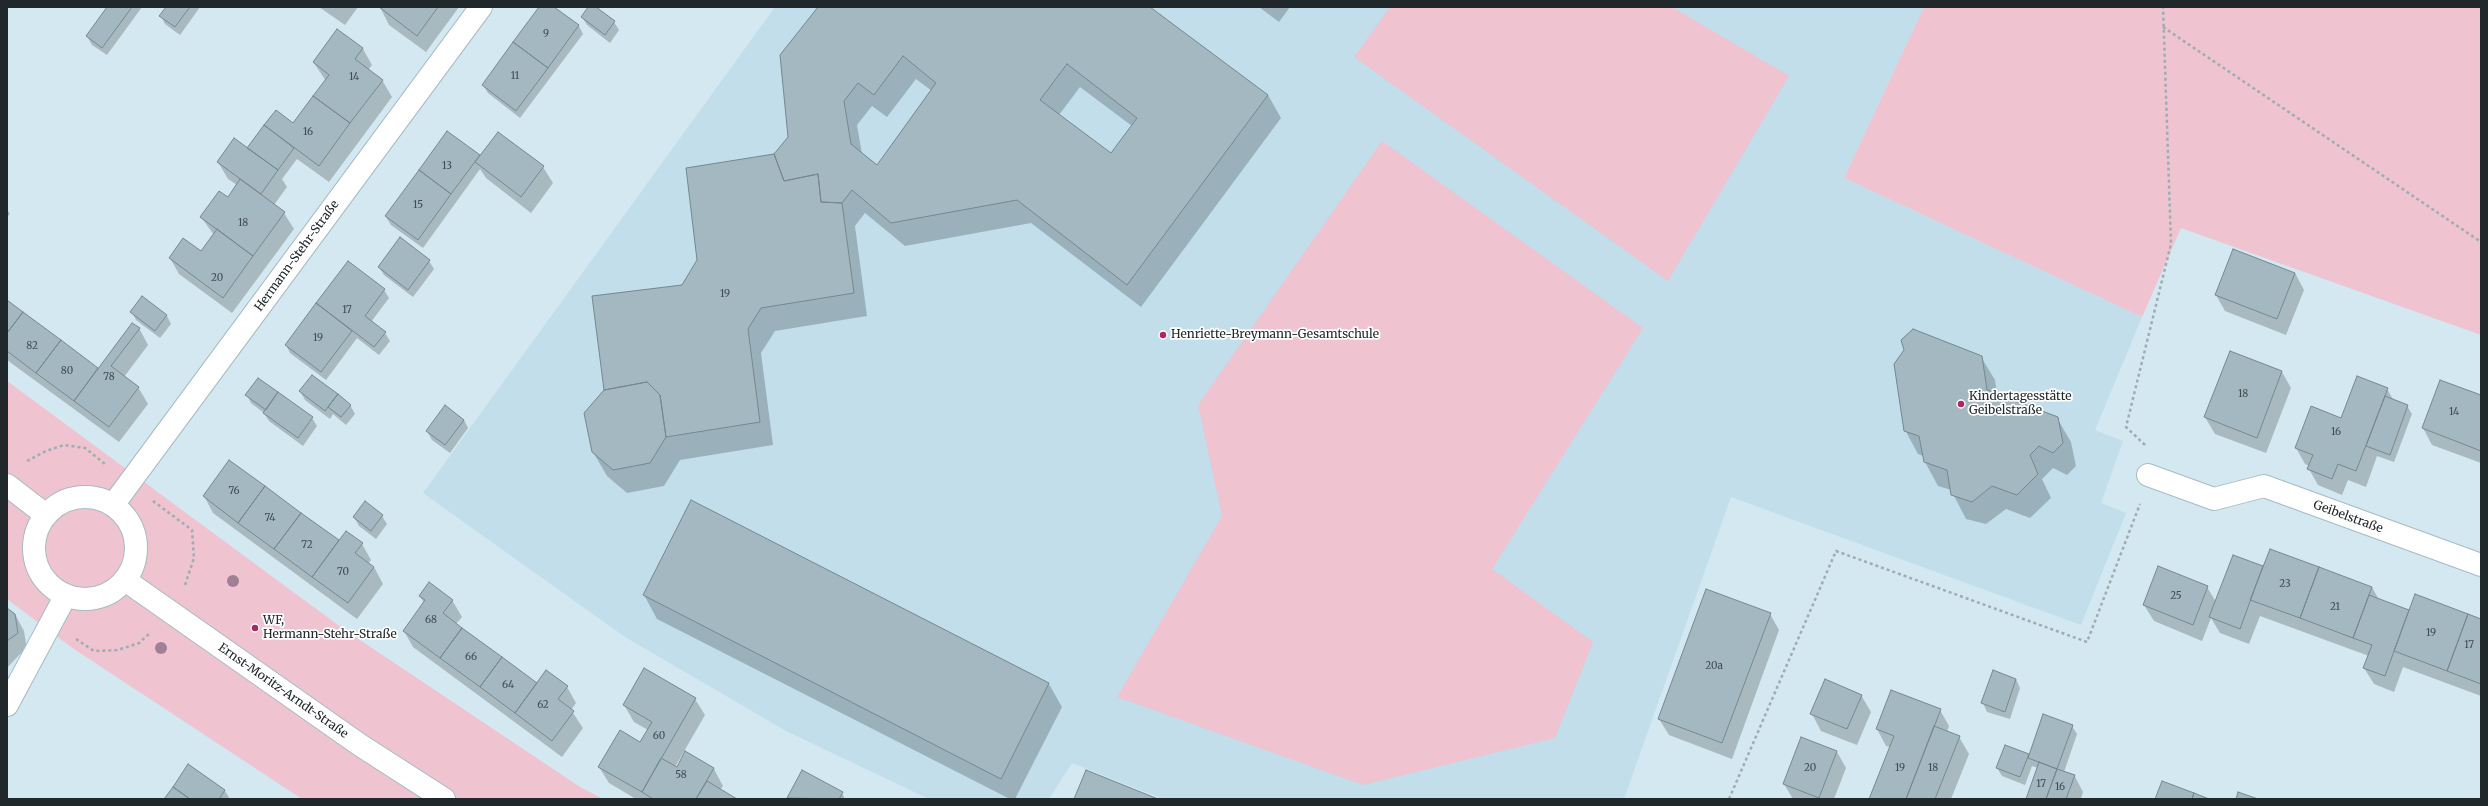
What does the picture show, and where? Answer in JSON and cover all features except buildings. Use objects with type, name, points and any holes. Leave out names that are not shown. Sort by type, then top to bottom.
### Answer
[{"type":"street","name":"Hermann-Stehr-Straße","points":[[113,505],[481,7]]},
{"type":"street","name":"Geibelstraße","points":[[2148,474],[2214,499],[2264,486],[2481,565]]},
{"type":"street","points":[[7,485],[46,515]]},
{"type":"street","points":[[85,497],[100,499],[113,505],[126,517],[134,532],[136,549],[134,565],[125,580],[116,589],[91,599],[78,599],[66,595],[52,587],[42,574],[36,560],[35,544],[38,528],[46,515],[57,505],[71,499],[85,497]]},
{"type":"street","name":"Ernst-Moritz-Arndt-Straße","points":[[125,580],[360,745],[444,799]]},
{"type":"street","points":[[7,705],[66,595]]},
{"type":"path","points":[[1729,799],[1836,551],[2087,642],[2140,503],[2148,474],[2148,449],[2126,427],[2171,244],[2162,7]]},
{"type":"path","points":[[2163,26],[2481,242]]},
{"type":"path","points":[[7,485],[28,460],[64,445],[85,448],[192,530],[194,558],[187,583],[166,609],[151,632],[139,643],[118,650],[94,651],[51,622]]},
{"type":"shaded area","name":"Henriette-Breymann-Gesamtschule","points":[[775,7],[1924,7],[1844,178],[2142,317],[2095,430],[2123,441],[2101,503],[2126,513],[2081,625],[1731,497],[1624,799],[1163,799],[1072,763],[1049,799],[929,799],[786,731],[625,637],[423,493]]},
{"type":"shaded area","points":[[1390,7],[1672,7],[1789,76],[1668,281],[1354,57]]},
{"type":"shaded area","points":[[1924,7],[2481,7],[2481,335],[2181,228],[2142,317],[1844,178]]},
{"type":"shaded area","points":[[1382,141],[1643,328],[1492,569],[1593,642],[1555,738],[1363,785],[1117,697],[1222,516],[1198,405]]},
{"type":"shaded area","points":[[7,381],[342,628],[580,787],[603,799],[302,799],[71,647],[7,599]]},
{"type":"place","name":"Henriette-Breymann-Gesamtschule","points":[[1163,335]]},
{"type":"place","name":"Kindertagesstätte Geibelstraße","points":[[1961,404]]},
{"type":"place","name":"WF, Hermann-Stehr-Straße","points":[[255,628]]}]
